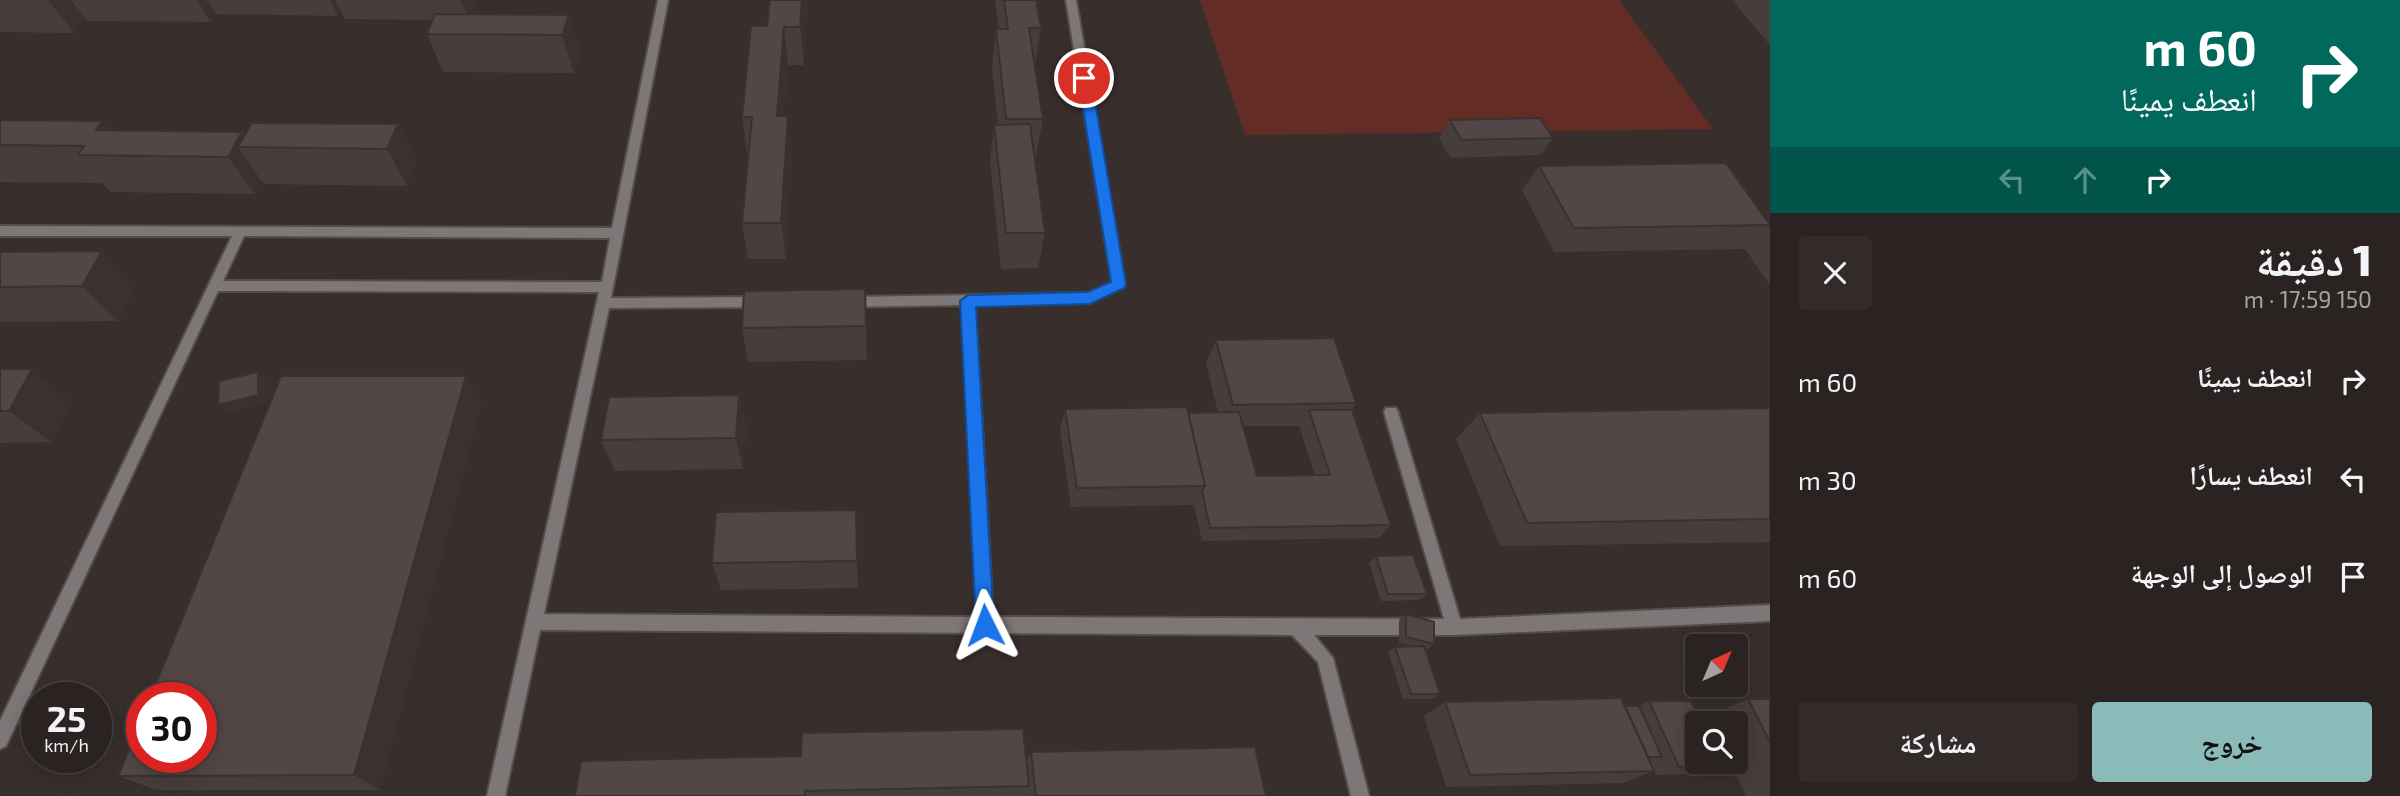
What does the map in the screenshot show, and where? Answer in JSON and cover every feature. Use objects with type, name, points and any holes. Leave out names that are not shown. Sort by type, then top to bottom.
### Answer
[{"type":"street","points":[[496,796],[604,303],[663,0]]},
{"type":"street","points":[[833,302],[1090,298],[1119,284],[1072,0]]},
{"type":"street","points":[[0,231],[618,233]]},
{"type":"street","points":[[0,740],[240,231]]},
{"type":"street","points":[[214,286],[607,287]]},
{"type":"street","points":[[968,301],[985,625]]},
{"type":"street","points":[[604,303],[779,302]]},
{"type":"street","points":[[1391,412],[1454,627]]},
{"type":"street","points":[[535,622],[1454,627],[1770,613]]},
{"type":"street","points":[[1296,627],[1325,658],[1360,796]]},
{"type":"shaded area","points":[[1200,0],[1619,0],[1713,129],[1245,135]]},
{"type":"building","points":[[770,0],[802,0],[800,27],[784,27],[777,116],[788,116],[781,223],[742,223],[752,117],[742,117],[751,26],[767,26]]},
{"type":"building","points":[[1004,0],[1036,0],[1041,28],[1029,28],[1043,119],[1006,119],[996,29],[1008,29]]},
{"type":"building","points":[[435,14],[569,15],[562,35],[427,34]]},
{"type":"building","points":[[1540,118],[1553,138],[1461,140],[1450,120]]},
{"type":"building","points":[[0,120],[102,121],[96,130],[242,132],[228,157],[78,155],[84,146],[0,145]]},
{"type":"building","points":[[252,123],[398,124],[387,149],[238,147]]},
{"type":"building","points":[[1030,124],[1045,233],[1006,233],[994,125]]},
{"type":"building","points":[[1726,163],[1770,225],[1574,228],[1539,166]]},
{"type":"building","points":[[102,251],[82,286],[0,287],[0,252]]},
{"type":"building","points":[[865,289],[866,326],[742,328],[744,291]]},
{"type":"building","points":[[1334,338],[1356,403],[1233,405],[1216,340]]},
{"type":"building","points":[[0,369],[32,369],[9,411],[0,411]]},
{"type":"building","points":[[258,372],[258,395],[218,405],[219,381]]},
{"type":"building","points":[[281,376],[466,376],[354,775],[118,776],[126,757],[126,773],[217,773],[217,682],[157,682]]},
{"type":"building","points":[[739,395],[736,438],[601,440],[609,397]]},
{"type":"building","points":[[1187,407],[1205,486],[1077,488],[1065,409]]},
{"type":"building","points":[[1770,408],[1770,519],[1527,523],[1480,413]]},
{"type":"building","points":[[1309,410],[1352,410],[1391,525],[1210,528],[1202,491],[1205,486],[1188,413],[1239,412],[1257,476],[1330,475]]},
{"type":"building","points":[[856,510],[857,561],[712,563],[716,512]]},
{"type":"building","points":[[1413,555],[1427,594],[1388,594],[1376,556]]},
{"type":"building","points":[[1406,614],[1434,622],[1434,644],[1406,637]]},
{"type":"building","points":[[1424,646],[1440,694],[1411,694],[1395,647]]},
{"type":"building","points":[[1621,698],[1654,771],[1470,775],[1445,702]]},
{"type":"building","points":[[1748,699],[1770,699],[1770,742]]},
{"type":"building","points":[[1649,701],[1691,701],[1696,711],[1685,711],[1685,767],[1679,767]]},
{"type":"building","points":[[1625,706],[1639,706],[1662,757],[1648,757]]},
{"type":"building","points":[[1023,729],[1029,786],[805,791],[805,796],[575,796],[581,761],[801,756],[802,733]]},
{"type":"building","points":[[1255,747],[1266,796],[1036,796],[1031,752]]},
{"type":"route","points":[[985,625],[968,301],[1090,298],[1119,284],[1084,78]]}]
